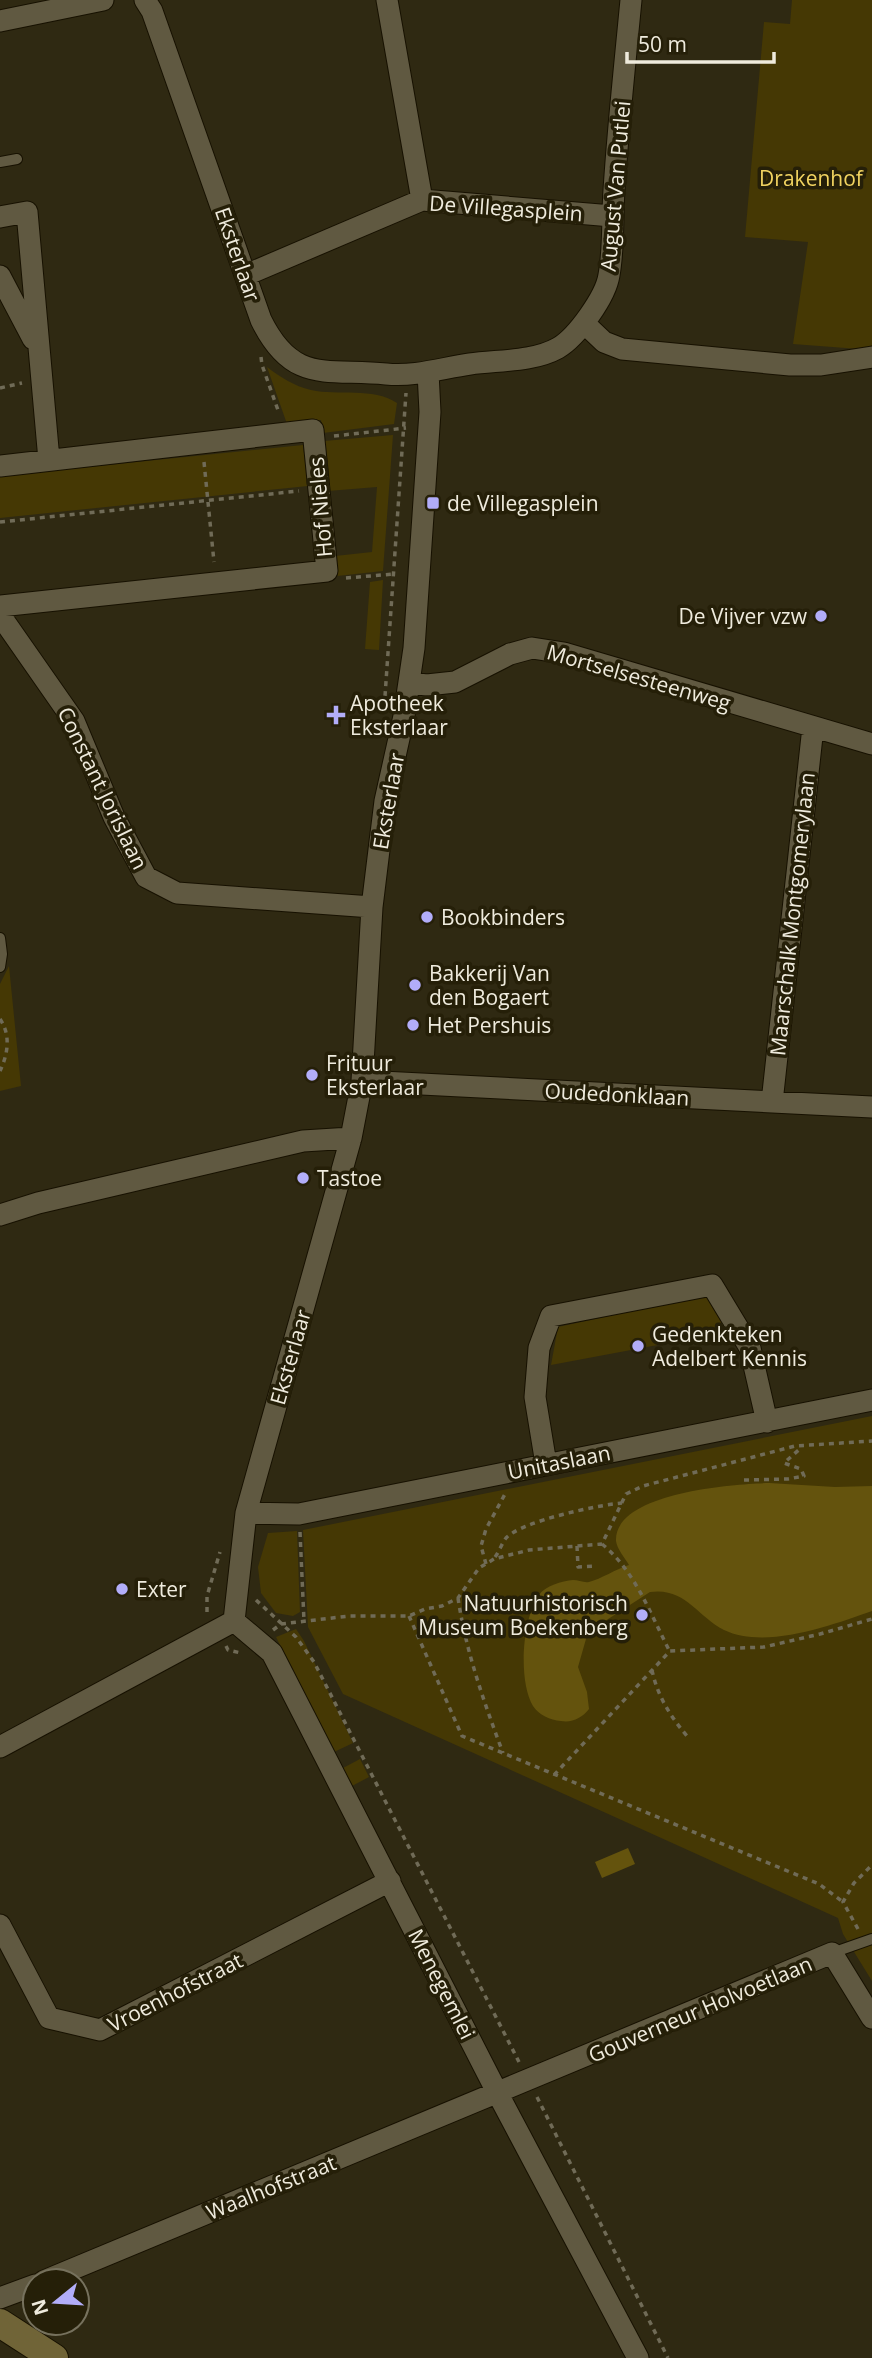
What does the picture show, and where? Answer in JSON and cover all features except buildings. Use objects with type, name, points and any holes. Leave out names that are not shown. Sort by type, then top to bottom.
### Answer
[{"type":"street","points":[[0,21],[103,0]]},
{"type":"street","name":"Eksterlaar","points":[[145,0],[152,11],[261,320],[272,342],[304,368],[330,373],[402,376],[428,372],[429,425],[417,572],[414,648],[404,716],[385,801],[372,907],[362,1081],[351,1138],[246,1513],[234,1621]]},
{"type":"street","points":[[387,0],[422,200]]},
{"type":"street","name":"August Van Putlei","points":[[428,372],[467,364],[535,356],[560,347],[584,323],[597,304],[609,276],[631,0]]},
{"type":"street","name":"De Villegasplein","points":[[246,275],[422,200],[612,216]]},
{"type":"street","points":[[0,217],[27,212],[49,460]]},
{"type":"street","points":[[0,276],[38,347]]},
{"type":"street","points":[[584,323],[604,342],[622,349],[800,365],[821,365],[872,357]]},
{"type":"street","name":"Hof Nieles","points":[[0,466],[313,430],[327,571],[0,606]]},
{"type":"street","name":"Constant Jorislaan","points":[[0,615],[74,721],[114,817],[146,877],[177,893],[372,907]]},
{"type":"street","name":"Mortselsesteenweg","points":[[409,683],[427,685],[455,682],[510,654],[533,648],[564,653],[872,744]]},
{"type":"street","name":"Maarschalk Montgomerylaan","points":[[772,1102],[813,727]]},
{"type":"street","name":"Oudedonklaan","points":[[362,1081],[872,1107]]},
{"type":"street","points":[[0,1215],[38,1203],[303,1142],[351,1138]]},
{"type":"street","points":[[546,1464],[535,1397],[539,1348],[551,1316],[712,1285],[750,1348],[767,1422]]},
{"type":"street","name":"Unitaslaan","points":[[246,1513],[299,1514],[872,1400]]},
{"type":"street","points":[[0,1747],[234,1621]]},
{"type":"street","name":"Menegemlei","points":[[234,1621],[272,1653],[498,2094],[638,2358]]},
{"type":"street","name":"Vroenhofstraat","points":[[0,1926],[49,2018],[100,2030],[390,1881]]},
{"type":"street","name":"Gouverneur Holvoetlaan","points":[[498,2094],[831,1953],[872,2018]]},
{"type":"street","name":"Waalhofstraat","points":[[78,2267],[498,2094]]},
{"type":"street","points":[[0,2298],[21,2290]]},
{"type":"street","points":[[0,2323],[54,2358]]},
{"type":"lane","points":[[0,162],[17,159]]},
{"type":"lane","points":[[0,938],[0,967]]},
{"type":"lane","points":[[831,1953],[869,1940]]},
{"type":"path","points":[[261,320],[262,365],[285,433]]},
{"type":"path","points":[[314,439],[429,425]]},
{"type":"path","points":[[202,443],[216,583]]},
{"type":"path","points":[[0,522],[319,489]]},
{"type":"path","points":[[327,571],[337,579],[417,572]]},
{"type":"path","points":[[0,1019],[8,1048],[0,1071]]},
{"type":"path","points":[[602,1544],[626,1494],[643,1486],[794,1446],[872,1441]]},
{"type":"path","points":[[744,1480],[804,1476],[801,1469],[784,1463],[803,1446]]},
{"type":"path","points":[[486,1564],[481,1546],[486,1529],[504,1496]]},
{"type":"path","points":[[495,1559],[506,1538],[523,1526],[599,1505],[622,1503]]},
{"type":"path","points":[[299,1514],[304,1621]]},
{"type":"path","points":[[257,1641],[281,1623],[349,1616],[409,1616],[458,1598],[479,1568],[495,1559],[530,1550],[602,1544],[621,1561],[645,1600],[670,1651]]},
{"type":"path","points":[[577,1546],[579,1567],[595,1566]]},
{"type":"path","points":[[458,1598],[463,1631],[477,1682],[503,1754]]},
{"type":"path","points":[[409,1616],[462,1736],[819,1884],[843,1902],[869,1940]]},
{"type":"path","points":[[554,1776],[670,1651],[764,1647],[872,1619]]},
{"type":"path","points":[[281,1623],[296,1637],[314,1662],[668,2358]]},
{"type":"path","points":[[652,1670],[656,1688],[674,1722],[687,1736]]},
{"type":"path","points":[[843,1902],[853,1883],[872,1866]]},
{"type":"green space","name":"Drakenhof","points":[[792,0],[872,0],[872,350],[793,344],[808,242],[745,237],[764,22],[790,24]]},
{"type":"green space","points":[[267,367],[288,381],[311,390],[366,393],[388,398],[397,403],[394,424],[323,433],[321,420],[287,424]]},
{"type":"green space","points":[[393,435],[383,571],[337,576],[335,556],[372,552],[377,487],[328,491],[324,441]]},
{"type":"green space","points":[[303,445],[308,486],[0,518],[0,476]]},
{"type":"green space","points":[[383,580],[379,650],[365,649],[370,582]]},
{"type":"green space","points":[[9,966],[21,1086],[0,1091],[0,984]]},
{"type":"green space","points":[[706,1295],[727,1332],[551,1365],[558,1327]]},
{"type":"green space","points":[[872,1416],[872,1981],[843,1934],[838,1918],[343,1694],[308,1627],[303,1530]]},
{"type":"green space","points":[[297,1531],[300,1612],[293,1616],[276,1613],[261,1593],[258,1567],[268,1533]]},
{"type":"green space","points":[[296,1629],[353,1743],[334,1752],[276,1637]]},
{"type":"green space","points":[[360,1759],[369,1777],[352,1786],[343,1768]]},
{"type":"shaded area","points":[[769,1483],[872,1486],[872,1611],[799,1633],[741,1636],[724,1630],[682,1598],[673,1594],[650,1592],[588,1632],[578,1667],[587,1692],[589,1709],[576,1719],[565,1721],[549,1718],[535,1709],[525,1681],[524,1650],[533,1606],[542,1592],[549,1587],[573,1580],[589,1582],[629,1565],[616,1541],[621,1524],[634,1511],[679,1494]]},
{"type":"shaded area","points":[[628,1848],[635,1864],[602,1878],[595,1862]]},
{"type":"place","name":"de Villegasplein","points":[[433,503]]},
{"type":"place","name":"De Vijver vzw","points":[[821,616]]},
{"type":"place","name":"Apotheek Eksterlaar","points":[[336,715]]},
{"type":"place","name":"Bookbinders","points":[[427,917]]},
{"type":"place","name":"Bakkerij Van den Bogaert","points":[[415,985]]},
{"type":"place","name":"Het Pershuis","points":[[413,1025]]},
{"type":"place","name":"Frituur Eksterlaar","points":[[312,1075]]},
{"type":"place","name":"Tastoe","points":[[303,1178]]},
{"type":"place","name":"Gedenkteken Adelbert Kennis","points":[[638,1346]]},
{"type":"place","name":"Exter","points":[[122,1589]]},
{"type":"place","name":"Natuurhistorisch Museum Boekenberg","points":[[642,1615]]}]
